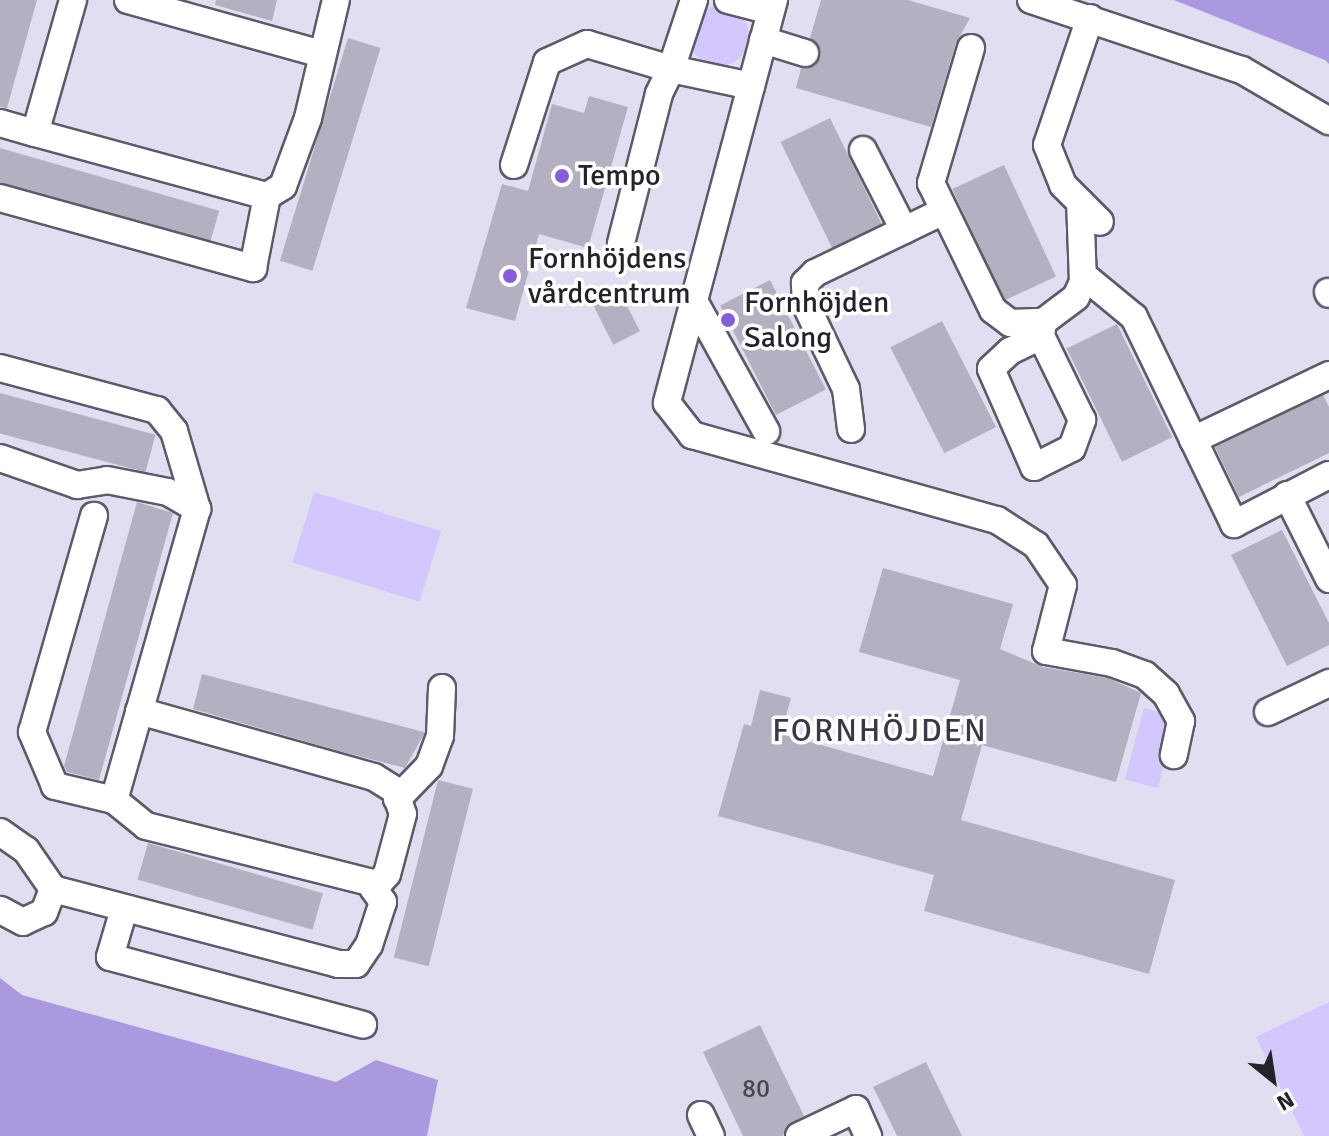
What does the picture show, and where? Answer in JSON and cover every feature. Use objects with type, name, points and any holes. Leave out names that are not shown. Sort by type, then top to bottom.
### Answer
[{"type":"street","points":[[35,133],[73,0]]},
{"type":"street","points":[[128,0],[322,54]]},
{"type":"street","points":[[0,198],[253,268],[267,196],[283,186],[308,118],[336,0]]},
{"type":"street","points":[[621,243],[659,94],[671,69],[694,0]]},
{"type":"street","points":[[728,0],[773,5],[667,403],[692,435],[997,520],[1036,545],[1063,585],[1046,651],[1112,663],[1145,675],[1166,694],[1181,721],[1174,755]]},
{"type":"street","points":[[1031,0],[1242,70],[1329,121]]},
{"type":"street","points":[[1090,18],[1047,145],[1063,185],[1100,222]]},
{"type":"street","points":[[763,40],[805,53]]},
{"type":"street","points":[[514,165],[547,62],[587,44],[671,69],[751,86]]},
{"type":"street","points":[[971,48],[931,183],[993,310],[1010,323],[1042,329]]},
{"type":"street","points":[[0,123],[267,196]]},
{"type":"street","points":[[863,150],[904,230]]},
{"type":"street","points":[[1042,329],[1082,420],[1072,448],[1034,467],[991,369],[1010,351],[1042,329],[1076,297],[1083,275],[1080,202]]},
{"type":"street","points":[[851,429],[846,389],[806,305],[805,283],[815,273],[944,211]]},
{"type":"street","points":[[1083,275],[1134,317],[1234,524],[1329,475]]},
{"type":"street","points":[[694,301],[766,431]]},
{"type":"street","points":[[0,368],[157,410],[174,431],[197,509],[114,800]]},
{"type":"street","points":[[1193,440],[1329,375]]},
{"type":"street","points":[[0,458],[77,485],[123,483],[168,492],[197,509]]},
{"type":"street","points":[[1287,495],[1329,579]]},
{"type":"street","points":[[0,832],[26,850],[53,889],[338,964],[356,964],[369,945],[383,902],[369,882],[146,826],[114,800],[55,786],[32,732],[94,516]]},
{"type":"street","points":[[1268,712],[1329,683]]},
{"type":"street","points":[[397,799],[429,766],[440,736],[442,688]]},
{"type":"street","points":[[139,711],[374,777],[395,790],[403,814],[387,874],[374,889]]},
{"type":"street","points":[[0,910],[23,922],[44,912],[53,889]]},
{"type":"street","points":[[124,909],[110,957],[363,1025]]},
{"type":"street","points":[[799,1136],[856,1109],[868,1136]]},
{"type":"shaded area","points":[[1174,0],[1329,0],[1329,64],[1325,60]]},
{"type":"shaded area","points":[[719,6],[740,15],[749,36],[740,57],[719,66],[698,57],[689,36],[698,15]]},
{"type":"shaded area","points":[[314,492],[441,531],[420,602],[292,563]]},
{"type":"shaded area","points":[[1144,708],[1177,717],[1158,788],[1125,779]]},
{"type":"shaded area","points":[[0,978],[22,995],[336,1082],[376,1060],[438,1080],[427,1136],[0,1136]]},
{"type":"shaded area","points":[[1329,1002],[1329,1136],[1304,1136],[1256,1037]]},
{"type":"building","points":[[0,0],[37,0],[7,108],[0,107]]},
{"type":"building","points":[[216,0],[277,0],[272,21],[215,5]]},
{"type":"building","points":[[821,0],[908,0],[970,18],[956,43],[931,127],[796,88],[801,68],[815,65],[820,57],[810,38]]},
{"type":"building","points":[[348,38],[381,48],[312,271],[280,261]]},
{"type":"building","points":[[589,96],[628,107],[588,248],[539,234],[515,321],[466,308],[502,184],[528,191],[552,104],[584,113]]},
{"type":"building","points":[[830,118],[882,224],[832,248],[781,142]]},
{"type":"building","points":[[0,148],[219,211],[210,244],[0,183]]},
{"type":"building","points":[[1004,165],[1056,276],[1004,301],[952,189]]},
{"type":"building","points":[[770,280],[826,390],[776,415],[720,305]]},
{"type":"building","points":[[620,292],[640,331],[613,345],[593,306]]},
{"type":"building","points":[[942,321],[996,427],[944,453],[890,347]]},
{"type":"building","points":[[1117,324],[1172,437],[1122,462],[1067,349]]},
{"type":"building","points":[[0,393],[156,435],[145,472],[0,433]]},
{"type":"building","points":[[1323,395],[1329,407],[1329,453],[1239,497],[1215,447]]},
{"type":"building","points":[[137,502],[173,513],[99,780],[67,772],[64,766]]},
{"type":"building","points":[[1282,530],[1329,623],[1329,645],[1287,666],[1231,555]]},
{"type":"building","points":[[883,568],[1013,604],[1000,649],[1043,667],[1108,678],[1141,693],[1116,782],[982,745],[961,820],[1175,880],[1149,974],[924,911],[934,875],[718,816],[744,724],[751,726],[760,690],[791,698],[781,734],[933,776],[960,680],[859,652]]},
{"type":"building","points":[[202,674],[424,734],[405,768],[339,751],[193,709]]},
{"type":"building","points":[[438,780],[473,789],[429,966],[394,958]]},
{"type":"building","points":[[148,843],[323,893],[312,930],[138,880]]},
{"type":"building","points":[[760,1025],[804,1116],[786,1126],[783,1136],[743,1136],[703,1052]]},
{"type":"building","points":[[926,1062],[962,1136],[897,1136],[873,1087]]},
{"type":"place","name":"Tempo","points":[[562,176]]},
{"type":"place","name":"Fornhöjdens vårdcentrum","points":[[510,276]]},
{"type":"place","name":"Fornhöjden Salong","points":[[728,320]]},
{"type":"district","name":"FORNHÖJDEN","points":[[880,731]]}]
